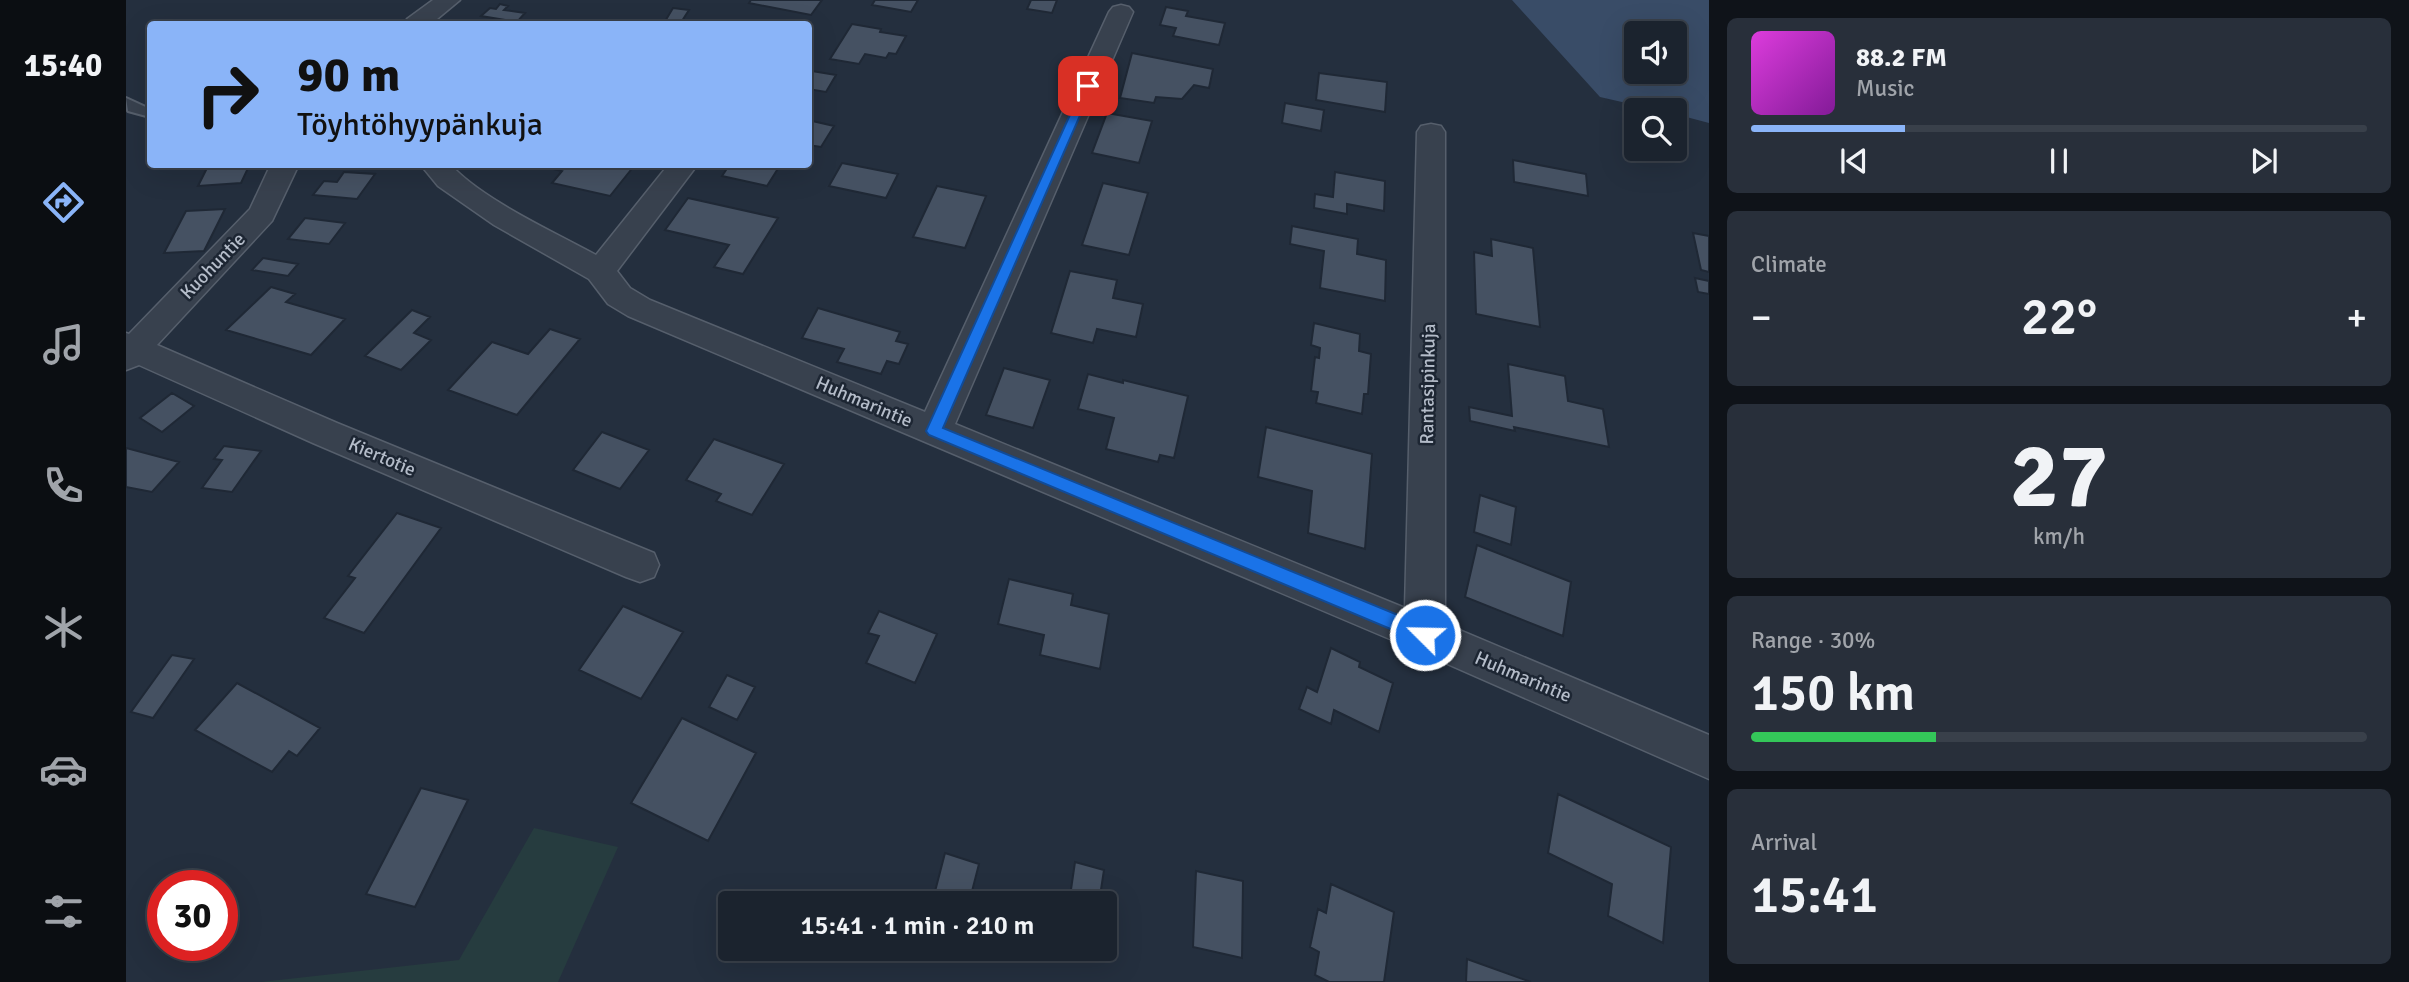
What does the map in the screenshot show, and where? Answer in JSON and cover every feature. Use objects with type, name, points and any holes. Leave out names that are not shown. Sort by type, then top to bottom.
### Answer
[{"type":"street","points":[[420,21],[448,0]]},
{"type":"street","points":[[934,431],[1121,12]]},
{"type":"street","name":"Rantasipinkuja","points":[[1425,635],[1431,132]]},
{"type":"street","name":"Kuohuntie","points":[[129,350],[262,214],[283,168]]},
{"type":"street","name":"Huhmarintie","points":[[438,168],[448,180],[504,218],[600,271],[619,296],[639,308],[1425,635],[1709,757]]},
{"type":"street","points":[[600,271],[681,168]]},
{"type":"street","name":"Kiertotie","points":[[129,350],[640,565]]},
{"type":"lane","points":[[126,102],[133,108],[147,112]]},
{"type":"green space","points":[[534,828],[618,847],[558,982],[261,982],[459,960]]},
{"type":"water","points":[[1512,0],[1709,0],[1709,123],[1687,117],[1687,98],[1624,98],[1624,102],[1600,97]]},
{"type":"building","points":[[751,0],[822,0],[811,15],[749,3]]},
{"type":"building","points":[[875,0],[918,0],[911,12],[872,5]]},
{"type":"building","points":[[1031,0],[1057,0],[1052,13],[1027,9]]},
{"type":"building","points":[[500,4],[508,6],[504,10],[525,13],[518,21],[481,16],[490,8],[496,9]]},
{"type":"building","points":[[1166,7],[1188,11],[1186,16],[1225,23],[1219,45],[1173,36],[1176,28],[1160,25]]},
{"type":"building","points":[[673,8],[689,10],[682,21],[665,21]]},
{"type":"building","points":[[852,24],[906,36],[896,54],[889,53],[886,58],[865,54],[859,64],[830,59]]},
{"type":"building","points":[[1132,53],[1213,69],[1209,88],[1194,85],[1182,99],[1156,97],[1154,103],[1120,98]]},
{"type":"building","points":[[812,71],[836,75],[826,92],[812,90]]},
{"type":"building","points":[[1319,73],[1387,82],[1385,112],[1316,100]]},
{"type":"building","points":[[1285,103],[1324,110],[1321,131],[1282,123]]},
{"type":"building","points":[[1107,113],[1152,121],[1139,163],[1092,153]]},
{"type":"building","points":[[812,121],[834,126],[821,147],[812,146]]},
{"type":"building","points":[[1513,160],[1586,174],[1588,196],[1514,182]]},
{"type":"building","points":[[842,163],[898,174],[886,198],[829,186]]},
{"type":"building","points":[[207,168],[248,168],[241,183],[198,186]]},
{"type":"building","points":[[549,168],[632,168],[610,196],[552,183],[562,171]]},
{"type":"building","points":[[727,168],[778,168],[767,186],[722,176]]},
{"type":"building","points":[[344,172],[375,174],[357,199],[313,195],[324,181],[337,182]]},
{"type":"building","points":[[1335,172],[1385,181],[1384,211],[1347,204],[1347,214],[1314,208],[1315,194],[1333,197]]},
{"type":"building","points":[[1103,183],[1148,193],[1129,255],[1082,245]]},
{"type":"building","points":[[937,186],[986,196],[965,248],[913,237]]},
{"type":"building","points":[[688,198],[778,218],[743,274],[714,267],[729,245],[665,230]]},
{"type":"building","points":[[225,209],[204,251],[164,253],[186,211]]},
{"type":"building","points":[[305,218],[345,223],[329,244],[288,239]]},
{"type":"building","points":[[1292,226],[1358,239],[1357,254],[1386,260],[1385,301],[1320,288],[1324,251],[1290,244]]},
{"type":"building","points":[[1693,233],[1709,236],[1709,272],[1701,270]]},
{"type":"building","points":[[1491,239],[1533,248],[1540,327],[1476,314],[1474,252],[1492,256]]},
{"type":"building","points":[[263,258],[298,264],[288,276],[252,270]]},
{"type":"building","points":[[1070,271],[1117,280],[1113,298],[1143,304],[1136,337],[1097,329],[1093,343],[1051,333]]},
{"type":"building","points":[[1695,278],[1709,281],[1709,294],[1698,292]]},
{"type":"building","points":[[271,287],[295,294],[286,302],[345,319],[311,355],[226,330]]},
{"type":"building","points":[[818,308],[900,332],[896,341],[908,344],[899,364],[887,361],[881,374],[837,362],[844,349],[802,338]]},
{"type":"building","points":[[412,310],[430,317],[414,333],[431,340],[401,370],[365,356]]},
{"type":"building","points":[[1314,323],[1360,334],[1359,351],[1371,354],[1368,394],[1364,394],[1362,414],[1316,403],[1318,392],[1311,391],[1315,357],[1319,358],[1320,348],[1311,345]]},
{"type":"building","points":[[550,329],[580,339],[517,415],[448,390],[492,342],[528,354]]},
{"type":"building","points":[[1508,364],[1565,376],[1568,401],[1603,409],[1609,447],[1514,427],[1515,431],[1470,421],[1469,407],[1512,416]]},
{"type":"building","points":[[1004,368],[1050,380],[1033,428],[986,415]]},
{"type":"building","points":[[1088,374],[1188,396],[1174,458],[1160,455],[1158,462],[1106,449],[1114,418],[1078,409]]},
{"type":"building","points":[[172,393],[194,406],[162,432],[140,418]]},
{"type":"building","points":[[1266,427],[1372,454],[1365,549],[1308,533],[1312,491],[1258,477]]},
{"type":"building","points":[[602,432],[649,450],[620,489],[573,470]]},
{"type":"building","points":[[714,439],[784,464],[752,515],[716,501],[721,494],[686,480]]},
{"type":"building","points":[[224,446],[261,451],[232,492],[202,488],[222,460],[214,459]]},
{"type":"building","points":[[126,448],[179,462],[152,492],[126,487]]},
{"type":"building","points":[[1480,495],[1516,507],[1511,545],[1474,532]]},
{"type":"building","points":[[397,513],[441,528],[364,633],[324,618],[355,578],[348,576]]},
{"type":"building","points":[[1477,545],[1571,582],[1563,636],[1465,597]]},
{"type":"building","points":[[1009,579],[1073,594],[1071,605],[1109,614],[1100,669],[1040,655],[1044,635],[998,624]]},
{"type":"building","points":[[623,606],[683,632],[641,699],[579,670]]},
{"type":"building","points":[[879,611],[937,634],[915,683],[866,663],[879,636],[868,633]]},
{"type":"building","points":[[1331,648],[1360,662],[1359,667],[1393,683],[1379,732],[1334,710],[1331,724],[1299,709],[1307,687],[1317,692]]},
{"type":"building","points":[[172,655],[194,659],[153,718],[131,712]]},
{"type":"building","points":[[727,675],[755,687],[737,720],[709,707]]},
{"type":"building","points":[[237,683],[320,728],[297,756],[289,751],[272,772],[195,730]]},
{"type":"building","points":[[682,718],[756,753],[708,841],[631,803]]},
{"type":"building","points":[[421,788],[468,800],[415,907],[366,894]]},
{"type":"building","points":[[1558,794],[1671,847],[1663,943],[1608,916],[1612,884],[1548,853]]},
{"type":"building","points":[[945,853],[979,864],[972,891],[935,891]]},
{"type":"building","points":[[1075,862],[1104,870],[1101,891],[1071,891]]},
{"type":"building","points":[[1196,871],[1243,881],[1242,958],[1193,947]]},
{"type":"building","points":[[1331,884],[1394,912],[1384,982],[1329,982],[1315,975],[1319,952],[1310,947],[1318,909],[1326,913]]},
{"type":"building","points":[[1467,959],[1531,982],[1466,982]]},
{"type":"route","points":[[1088,86],[934,431],[1425,635]]}]
